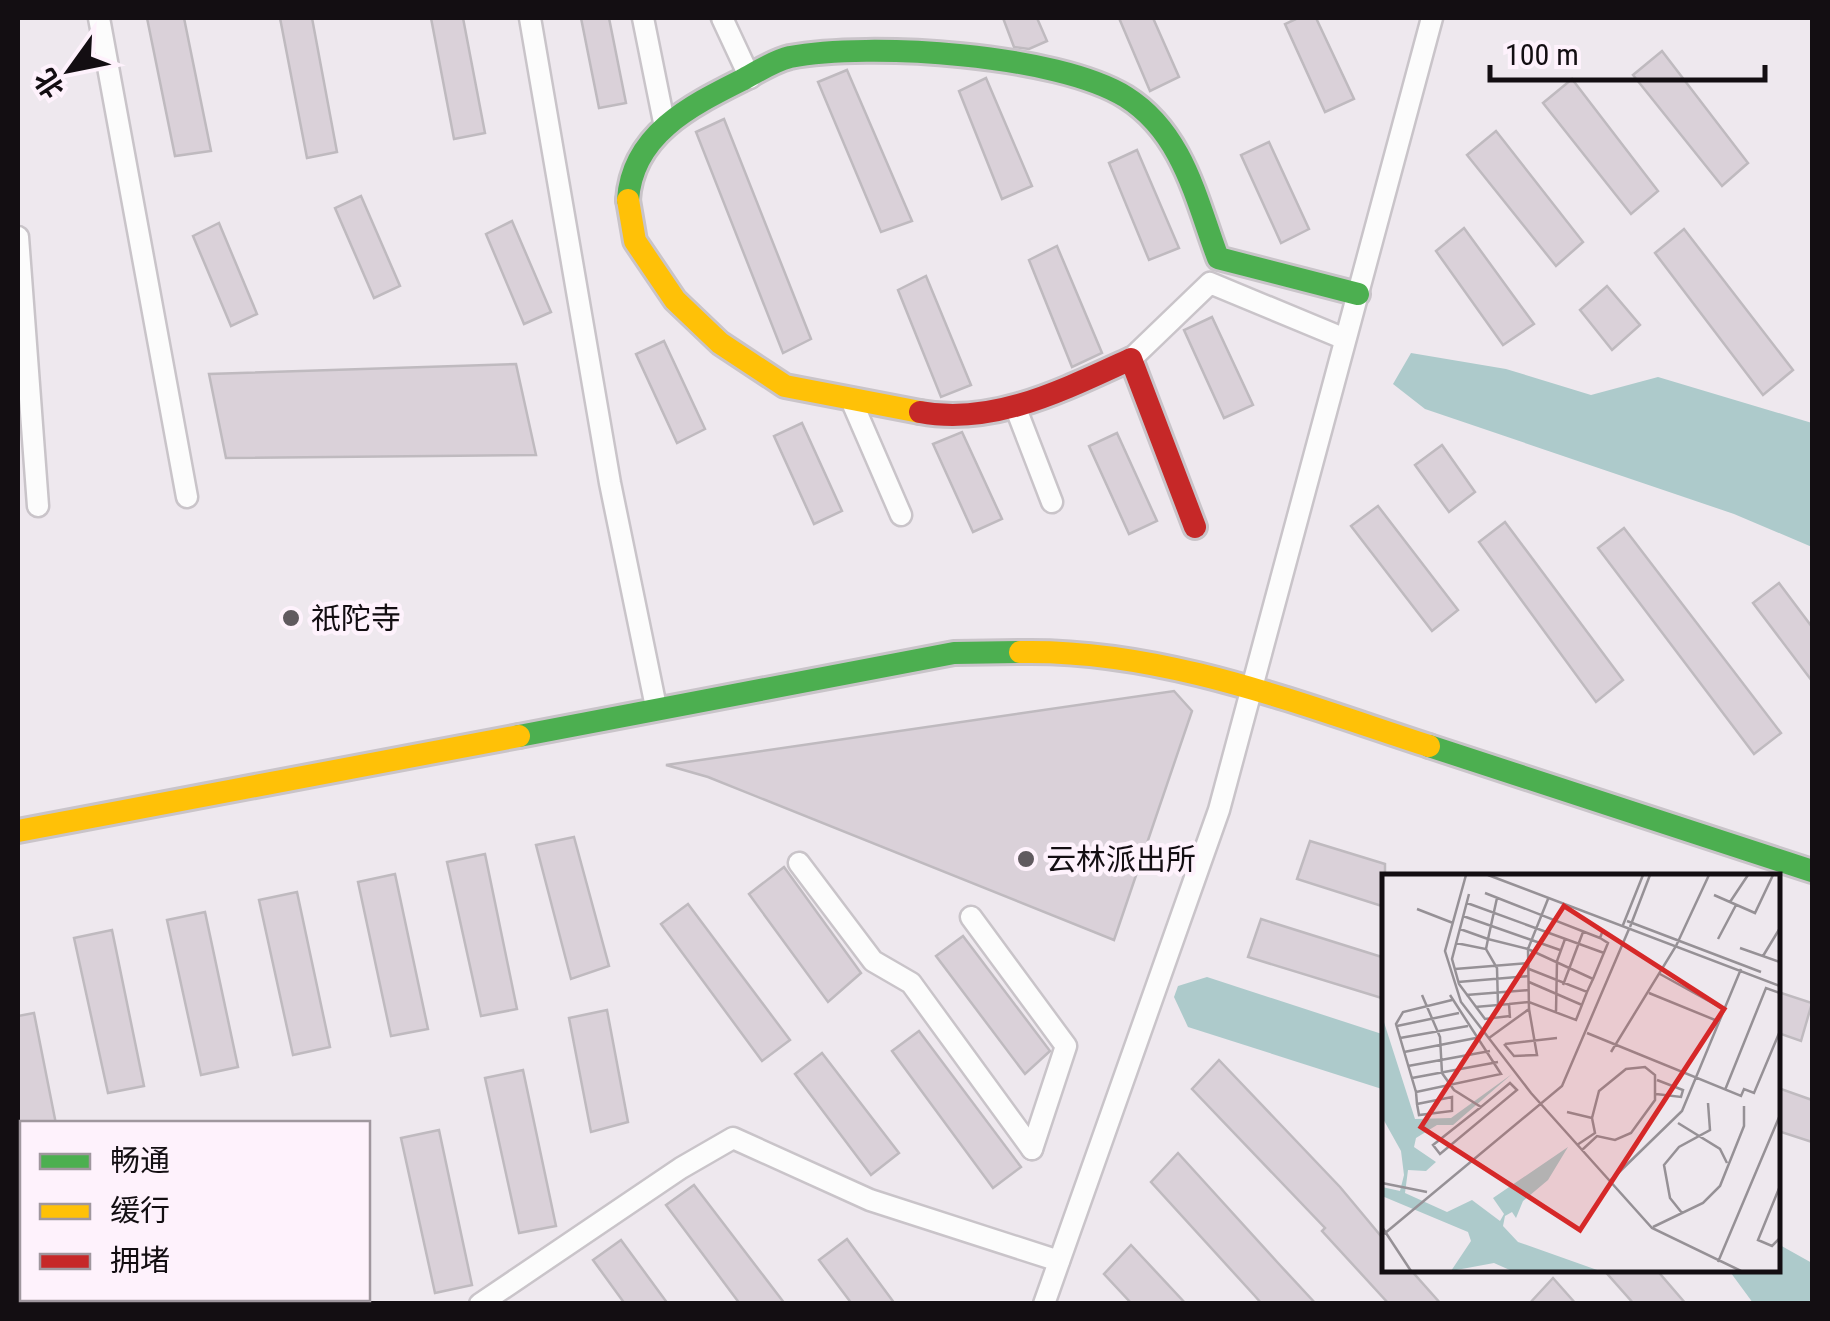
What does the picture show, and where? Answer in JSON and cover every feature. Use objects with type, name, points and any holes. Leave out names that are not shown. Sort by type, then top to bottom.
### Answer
[{"type":"street","points":[[99,18],[187,498]]},
{"type":"street","points":[[530,18],[610,482],[656,707]]},
{"type":"street","points":[[643,18],[665,127]]},
{"type":"street","points":[[722,18],[750,78]]},
{"type":"street","points":[[1044,1304],[1219,810],[1432,18]]},
{"type":"street","points":[[1345,339],[1210,283],[1131,359],[1037,402],[947,417],[852,402],[785,386],[720,343],[675,300],[634,241],[627,196],[642,152],[682,110],[785,58],[864,48],[949,55],[1069,73],[1126,97],[1174,140],[1218,258],[1358,294]]},
{"type":"street","points":[[18,237],[38,506]]},
{"type":"street","points":[[1131,359],[1194,528]]},
{"type":"street","points":[[852,402],[901,514]]},
{"type":"street","points":[[1014,406],[1052,502]]},
{"type":"street","points":[[18,831],[656,707],[954,654],[1058,651],[1133,660],[1252,688],[1812,871]]},
{"type":"street","points":[[799,863],[874,961],[911,983],[1032,1149],[1066,1046],[971,918]]},
{"type":"street","points":[[480,1304],[680,1168],[733,1138],[870,1200],[1059,1261]]},
{"type":"water","points":[[1411,353],[1506,369],[1591,395],[1658,377],[1812,423],[1812,547],[1734,514],[1425,409],[1393,384]]},
{"type":"water","points":[[1207,977],[1382,1034],[1382,1089],[1188,1027],[1174,997],[1178,986]]},
{"type":"water","points":[[1780,1245],[1812,1263],[1812,1303],[1753,1303],[1729,1271],[1780,1271]]},
{"type":"building","points":[[147,18],[184,18],[211,151],[175,156]]},
{"type":"building","points":[[280,18],[312,18],[337,152],[307,158]]},
{"type":"building","points":[[431,18],[463,18],[485,133],[454,139]]},
{"type":"building","points":[[581,18],[609,18],[626,103],[599,108]]},
{"type":"building","points":[[1003,18],[1037,18],[1047,41],[1029,49],[1014,47]]},
{"type":"building","points":[[1119,18],[1153,18],[1179,77],[1150,91]]},
{"type":"building","points":[[1298,18],[1316,18],[1354,99],[1325,112],[1285,24]]},
{"type":"building","points":[[1662,51],[1748,163],[1722,186],[1633,75]]},
{"type":"building","points":[[847,70],[912,221],[881,232],[818,82]]},
{"type":"building","points":[[986,78],[1032,186],[1002,199],[959,91]]},
{"type":"building","points":[[1572,79],[1658,191],[1631,214],[1543,103]]},
{"type":"building","points":[[724,119],[811,339],[783,353],[696,132]]},
{"type":"building","points":[[1496,131],[1583,242],[1556,266],[1467,155]]},
{"type":"building","points":[[1269,142],[1309,229],[1281,243],[1241,155]]},
{"type":"building","points":[[1137,150],[1179,248],[1149,260],[1109,163]]},
{"type":"building","points":[[361,196],[400,286],[374,298],[335,208]]},
{"type":"building","points":[[512,221],[551,312],[524,324],[486,234]]},
{"type":"building","points":[[219,223],[257,314],[231,326],[193,236]]},
{"type":"building","points":[[1464,228],[1534,324],[1503,345],[1436,251]]},
{"type":"building","points":[[1684,229],[1793,370],[1763,395],[1655,253]]},
{"type":"building","points":[[1057,246],[1102,353],[1072,367],[1029,260]]},
{"type":"building","points":[[926,276],[971,385],[941,397],[898,290]]},
{"type":"building","points":[[1607,286],[1640,325],[1612,350],[1580,310]]},
{"type":"building","points":[[1212,317],[1253,405],[1224,418],[1184,330]]},
{"type":"building","points":[[664,341],[705,429],[677,443],[636,354]]},
{"type":"building","points":[[516,364],[536,455],[226,458],[209,374]]},
{"type":"building","points":[[802,423],[842,511],[814,524],[774,436]]},
{"type":"building","points":[[962,432],[1002,519],[973,532],[933,444]]},
{"type":"building","points":[[1117,433],[1157,521],[1129,534],[1089,446]]},
{"type":"building","points":[[1442,445],[1475,492],[1449,512],[1415,465]]},
{"type":"building","points":[[1378,506],[1458,610],[1432,631],[1351,526]]},
{"type":"building","points":[[1505,522],[1623,680],[1596,702],[1479,542]]},
{"type":"building","points":[[1624,528],[1781,733],[1754,754],[1598,548]]},
{"type":"building","points":[[1779,583],[1812,627],[1812,681],[1753,603]]},
{"type":"building","name":"云林派出所","points":[[1174,691],[1192,711],[1114,940],[708,777],[666,765]]},
{"type":"building","points":[[574,837],[609,966],[571,979],[536,845]]},
{"type":"building","points":[[1310,841],[1385,864],[1382,906],[1297,879]]},
{"type":"building","points":[[485,854],[517,1009],[481,1016],[447,862]]},
{"type":"building","points":[[784,867],[861,973],[828,1002],[749,894]]},
{"type":"building","points":[[395,874],[428,1029],[391,1036],[358,882]]},
{"type":"building","points":[[297,892],[330,1047],[293,1055],[259,900]]},
{"type":"building","points":[[688,904],[790,1040],[762,1061],[661,924]]},
{"type":"building","points":[[205,912],[238,1067],[201,1075],[167,920]]},
{"type":"building","points":[[1261,919],[1382,957],[1382,998],[1248,957]]},
{"type":"building","points":[[112,930],[144,1086],[108,1093],[74,938]]},
{"type":"building","points":[[963,936],[1050,1051],[1025,1074],[936,956]]},
{"type":"building","points":[[1780,993],[1812,1003],[1801,1041],[1780,1034]]},
{"type":"building","points":[[607,1010],[628,1122],[591,1132],[569,1018]]},
{"type":"building","points":[[34,1013],[55,1121],[19,1124],[18,1016]]},
{"type":"building","points":[[919,1031],[1021,1167],[993,1188],[892,1051]]},
{"type":"building","points":[[822,1053],[899,1153],[871,1175],[795,1074]]},
{"type":"building","points":[[1219,1060],[1340,1187],[1382,1237],[1382,1271],[1412,1271],[1441,1304],[1389,1304],[1322,1231],[1325,1228],[1192,1089]]},
{"type":"building","points":[[523,1070],[556,1226],[519,1233],[485,1078]]},
{"type":"building","points":[[1780,1089],[1812,1100],[1812,1142],[1780,1132]]},
{"type":"building","points":[[439,1130],[472,1285],[435,1293],[401,1138]]},
{"type":"building","points":[[1178,1153],[1316,1304],[1262,1304],[1151,1182]]},
{"type":"building","points":[[694,1185],[785,1304],[740,1304],[666,1205]]},
{"type":"building","points":[[847,1239],[895,1304],[852,1304],[819,1260]]},
{"type":"building","points":[[621,1240],[668,1304],[625,1304],[593,1260]]},
{"type":"building","points":[[1131,1245],[1186,1304],[1132,1304],[1104,1274]]},
{"type":"building","points":[[1605,1271],[1658,1271],[1686,1304],[1634,1304]]},
{"type":"building","points":[[1553,1278],[1576,1304],[1529,1304]]},
{"type":"traffic: fast","points":[[628,200],[640,157],[667,125],[777,61],[866,51],[1010,61],[1095,82],[1126,97],[1145,112],[1161,129],[1185,169],[1218,258],[1358,294]]},
{"type":"traffic: fast","points":[[519,736],[954,653],[1020,652]]},
{"type":"traffic: fast","points":[[1429,746],[1812,871]]},
{"type":"traffic: slow","points":[[628,200],[635,241],[675,300],[720,343],[785,386],[920,412]]},
{"type":"traffic: slow","points":[[1020,652],[1073,653],[1177,669],[1279,697],[1429,746]]},
{"type":"traffic: slow","points":[[18,831],[519,736]]},
{"type":"traffic: jam","points":[[920,412],[948,415],[1002,409],[1055,393],[1131,359],[1195,527]]},
{"type":"place","name":"祇陀寺","points":[[291,618]]},
{"type":"place","name":"云林派出所","points":[[1026,859]]}]
